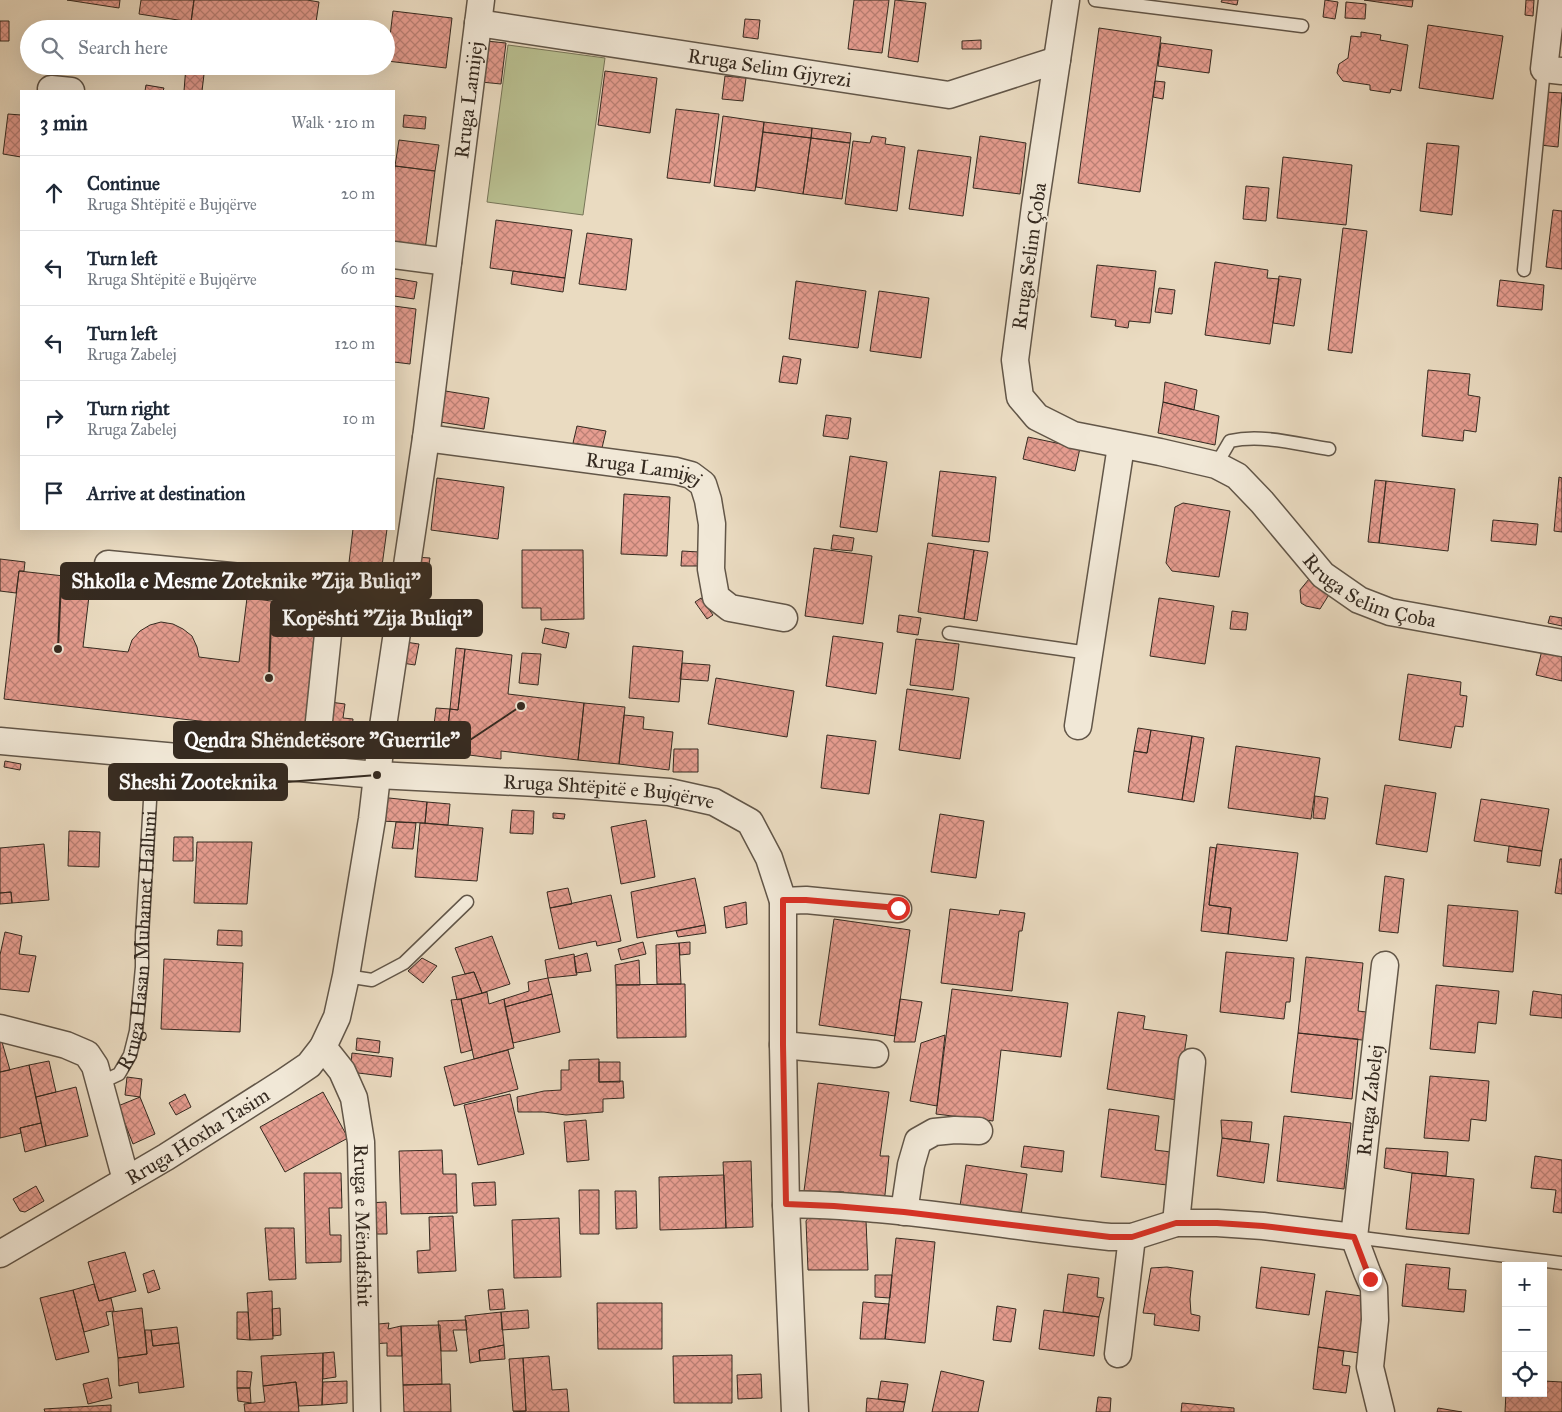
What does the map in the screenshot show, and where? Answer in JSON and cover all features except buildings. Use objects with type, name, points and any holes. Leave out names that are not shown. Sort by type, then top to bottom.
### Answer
[{"type":"street","name":"Rruga Selim Çoba","points":[[1066,0],[1035,206],[1015,360],[1020,397],[1037,417],[1072,435],[1216,465],[1237,476],[1262,502],[1323,575],[1359,600],[1390,612],[1562,643]]},
{"type":"street","points":[[1552,0],[1553,70]]},
{"type":"street","name":"Rruga Selim Gjyrezi","points":[[480,12],[948,95],[1057,60]]},
{"type":"street","name":"Rruga Lamijej","points":[[377,775],[426,438],[480,12]]},
{"type":"street","points":[[395,255],[448,262]]},
{"type":"street","name":"Rruga Lamijej","points":[[426,438],[666,469],[691,475],[703,484],[708,500],[712,524],[711,569],[716,597],[730,608],[784,618]]},
{"type":"street","points":[[1078,726],[1121,446]]},
{"type":"street","points":[[108,564],[241,577],[332,596],[314,769]]},
{"type":"street","name":"Rruga Shtëpitë e Bujqërve","points":[[0,741],[377,775],[577,785],[669,792],[714,802],[750,822],[768,858],[783,900],[786,1204],[795,1412]]},
{"type":"street","name":"Rruga Hoxha Tasim","points":[[0,1254],[166,1157],[309,1065],[323,1047],[337,1017],[346,976],[372,819],[377,775]]},
{"type":"street","points":[[783,900],[806,900],[898,908]]},
{"type":"street","name":"Rruga Zabelej","points":[[1381,1412],[1370,1367],[1375,1320],[1374,1288],[1364,1267],[1354,1237],[1385,965]]},
{"type":"street","name":"Rruga Hasan Muhamet Halluni","points":[[0,1028],[66,1045],[87,1054],[95,1066],[126,1180]]},
{"type":"street","points":[[783,1045],[875,1054]]},
{"type":"street","name":"Rruga e Mëndafshit","points":[[323,1047],[342,1071],[354,1098],[361,1142],[367,1412]]},
{"type":"street","points":[[1176,1223],[1192,1062]]},
{"type":"street","points":[[904,1212],[911,1165],[918,1141],[934,1132],[955,1130],[980,1131]]},
{"type":"street","points":[[786,1204],[904,1212],[1077,1234],[1132,1237],[1176,1223],[1217,1223],[1263,1226],[1354,1237]]},
{"type":"street","points":[[1118,1354],[1132,1237]]},
{"type":"lane","points":[[1096,0],[1302,26]]},
{"type":"lane","points":[[1524,270],[1553,70]]},
{"type":"lane","points":[[1216,465],[1230,441],[1244,438],[1280,441],[1329,449]]},
{"type":"lane","points":[[949,632],[1089,653]]},
{"type":"lane","name":"Rruga Hasan Muhamet Halluni","points":[[100,1083],[118,1074],[130,1055],[136,1031],[142,967],[142,935],[151,784],[156,755]]},
{"type":"lane","points":[[346,976],[372,980],[404,963],[467,902]]},
{"type":"lane","points":[[1354,1237],[1562,1263]]},
{"type":"green space","points":[[508,45],[605,58],[583,215],[487,202]]},
{"type":"place","name":"Shkolla e Mesme Zoteknike \"Zija Buliqi\"","points":[[58,649]]},
{"type":"place","name":"Kopështi \"Zija Buliqi\"","points":[[269,678]]},
{"type":"place","name":"Qendra Shëndetësore \"Guerrile\"","points":[[521,706]]},
{"type":"place","name":"Sheshi Zooteknika","points":[[377,775]]},
{"type":"route","points":[[898,908],[806,900],[783,900],[786,1204],[904,1212],[1110,1237],[1132,1237],[1176,1223],[1263,1226],[1354,1237],[1370,1279]]}]
